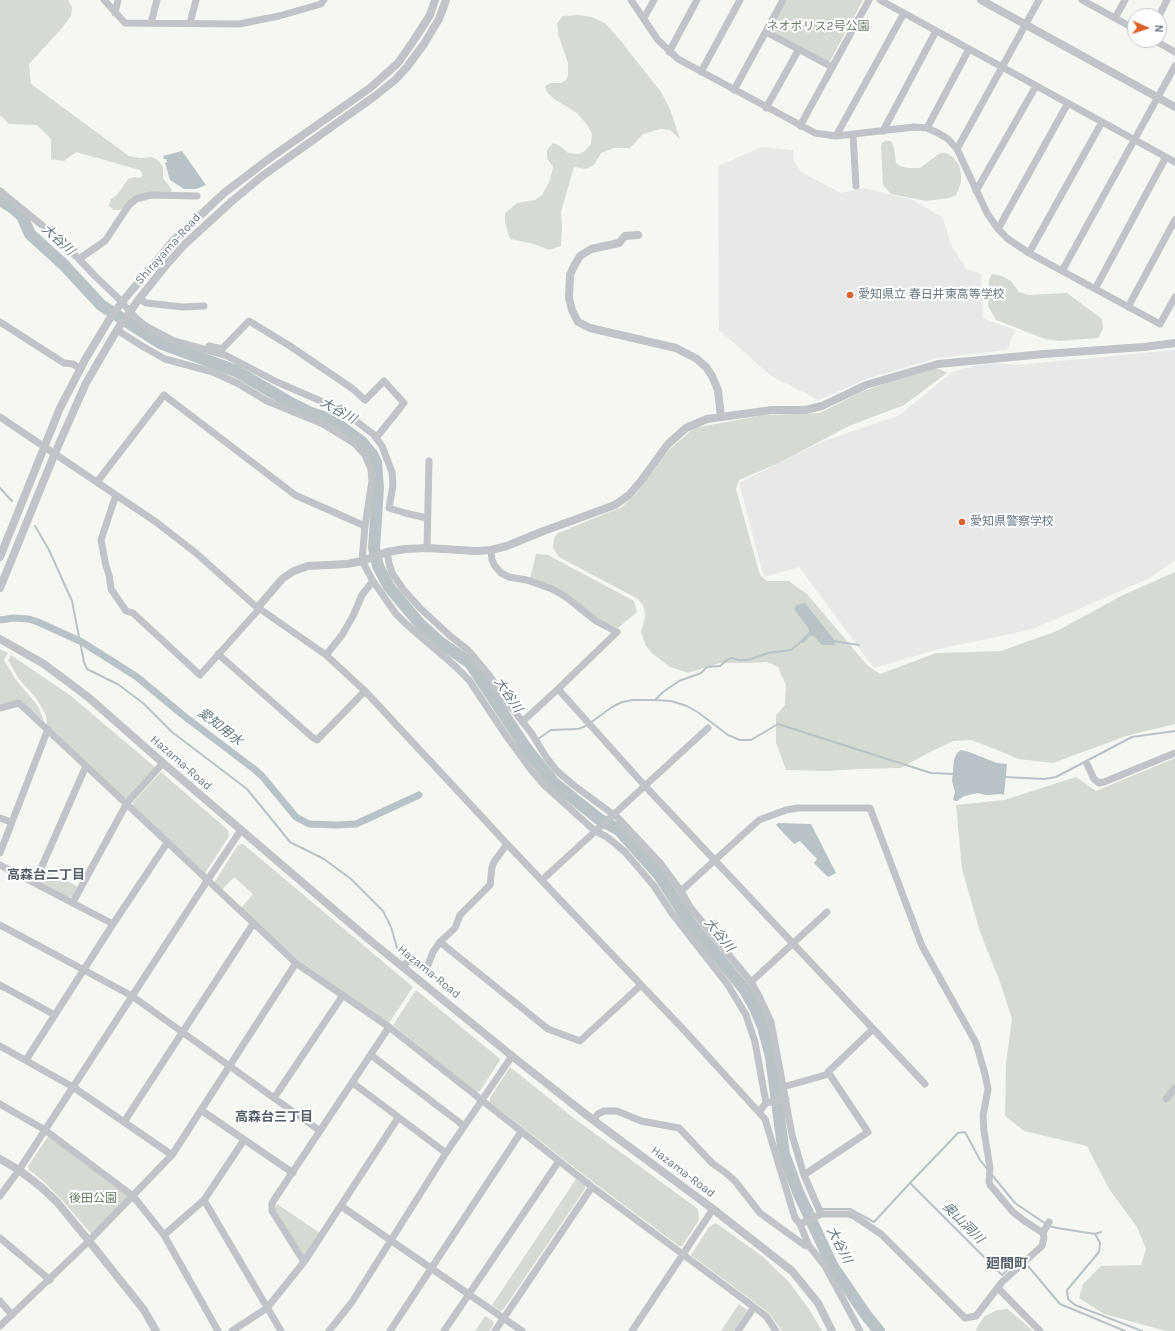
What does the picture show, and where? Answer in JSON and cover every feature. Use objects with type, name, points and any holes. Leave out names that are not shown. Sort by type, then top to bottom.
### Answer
[{"type":"street","points":[[104,0],[125,23],[245,23],[279,16],[321,4],[324,0]]},
{"type":"street","points":[[115,12],[118,0]]},
{"type":"street","points":[[151,23],[157,0]]},
{"type":"street","points":[[190,23],[196,0]]},
{"type":"street","name":"Shirayama-Road","points":[[0,557],[60,408],[80,369],[121,304],[172,242],[224,193],[276,153],[370,88],[398,63],[430,14],[435,0]]},
{"type":"street","name":"Shirayama-Road","points":[[0,588],[55,453],[86,384],[118,328],[139,299],[184,245],[260,177],[375,96],[395,80],[424,44],[438,19],[446,0]]},
{"type":"street","points":[[630,0],[658,40],[678,59],[766,108],[815,133],[836,136],[853,135],[914,127],[927,128],[948,139],[957,149],[987,213],[998,230],[1008,239],[1029,253],[1094,289],[1160,324],[1175,297]]},
{"type":"street","points":[[644,18],[654,0]]},
{"type":"street","points":[[669,52],[698,0]]},
{"type":"street","points":[[701,72],[740,0]]},
{"type":"street","points":[[734,90],[783,0]]},
{"type":"street","points":[[800,126],[869,0]]},
{"type":"street","points":[[880,0],[1175,162]]},
{"type":"street","points":[[981,0],[1175,107]]},
{"type":"street","points":[[957,149],[1039,0]]},
{"type":"street","points":[[1082,0],[1127,25]]},
{"type":"street","points":[[1115,18],[1125,0]]},
{"type":"street","points":[[836,136],[904,13]]},
{"type":"street","points":[[883,131],[936,31]]},
{"type":"street","points":[[766,32],[832,67]]},
{"type":"street","points":[[766,108],[800,49]]},
{"type":"street","points":[[927,128],[969,49]]},
{"type":"street","points":[[1062,271],[1175,66]]},
{"type":"street","points":[[976,191],[1036,86]]},
{"type":"street","points":[[998,230],[1068,103]]},
{"type":"street","points":[[1029,253],[1102,122]]},
{"type":"street","points":[[853,135],[856,186]]},
{"type":"street","points":[[1094,289],[1166,157]]},
{"type":"street","points":[[1,194],[49,231],[79,259],[129,313],[144,325],[174,341],[225,355],[277,382],[330,405],[356,421],[373,434],[382,446],[392,472],[393,485],[389,508],[404,514],[427,518]]},
{"type":"street","points":[[79,259],[105,242],[130,205],[136,199],[151,195],[197,196]]},
{"type":"street","points":[[1128,306],[1175,220]]},
{"type":"street","points":[[638,235],[625,236],[619,243],[591,249],[580,256],[570,276],[569,298],[572,310],[578,322],[590,328],[676,348],[697,359],[706,367],[718,390],[720,417]]},
{"type":"street","points":[[139,299],[146,303],[183,307],[204,306]]},
{"type":"street","points":[[189,345],[198,344],[222,349],[249,320],[353,389],[365,400],[384,381],[404,403],[376,438]]},
{"type":"street","points":[[0,322],[64,363],[73,364],[80,369]]},
{"type":"street","points":[[118,328],[142,346],[165,359],[213,372],[237,383],[267,400],[324,424],[354,443],[365,455],[371,469],[372,481],[365,526],[362,561],[373,581],[396,614],[469,680],[507,737],[545,786],[597,830],[616,843],[641,870],[664,900],[671,912],[738,999],[746,1015],[755,1042],[766,1103]]},
{"type":"street","points":[[116,495],[101,540],[111,589],[126,611],[133,613],[200,675],[283,578],[294,571],[308,566],[348,564],[385,553],[405,549],[427,548],[476,551],[491,550],[507,546],[540,532],[615,505],[629,495],[637,486],[672,440],[686,428],[707,420],[772,410],[805,410],[822,406],[866,385],[938,364],[1175,344]]},
{"type":"street","points":[[97,482],[164,395],[295,495],[365,526]]},
{"type":"street","points":[[0,417],[55,453],[177,538],[259,607],[326,655],[365,691],[765,1119],[794,1215],[803,1223],[808,1246],[825,1266],[860,1331]]},
{"type":"street","points":[[427,548],[429,461]]},
{"type":"street","points":[[491,550],[492,560],[501,574],[527,580],[552,589],[566,597],[596,621],[617,632],[522,722]]},
{"type":"street","points":[[385,553],[392,572],[403,589],[421,609],[468,650],[489,674],[504,698],[556,770],[572,784],[614,814],[661,864],[681,891],[690,907],[751,982],[759,996],[770,1022],[792,1135],[804,1175],[821,1214]]},
{"type":"street","points":[[326,655],[342,635],[353,616],[362,595],[373,581]]},
{"type":"street","name":"Hazama-Road","points":[[0,639],[44,664],[88,697],[366,937],[593,1120],[713,1209],[792,1271],[818,1303],[832,1331]]},
{"type":"street","points":[[218,654],[317,740],[365,691]]},
{"type":"street","points":[[558,689],[645,786],[925,1084]]},
{"type":"street","points":[[0,708],[19,703],[296,963],[389,1027],[592,1187],[766,1316],[776,1331]]},
{"type":"street","points":[[542,880],[708,728]]},
{"type":"street","points":[[0,853],[48,729]]},
{"type":"street","points":[[1087,764],[1094,779],[1099,783],[1175,752]]},
{"type":"street","points":[[73,902],[127,804],[163,763]]},
{"type":"street","points":[[35,882],[86,766]]},
{"type":"street","points":[[681,891],[760,820],[786,810],[798,808],[870,808],[922,946],[976,1043],[988,1089],[983,1116],[990,1173],[990,1185],[1010,1209],[1023,1220],[1046,1228],[1042,1246],[1002,1282],[976,1316],[965,1318],[881,1234],[854,1216],[849,1214],[821,1214],[803,1223]]},
{"type":"street","points":[[0,818],[11,822]]},
{"type":"street","points":[[0,1196],[19,1170],[241,830]]},
{"type":"street","points":[[26,1060],[167,843]]},
{"type":"street","points":[[403,966],[409,960],[426,967],[430,963],[433,952],[440,942],[455,928],[460,915],[490,885],[494,862],[508,844]]},
{"type":"street","points":[[0,864],[113,924]]},
{"type":"street","points":[[751,982],[827,912]]},
{"type":"street","points":[[124,1122],[253,924]]},
{"type":"street","points":[[0,925],[132,996],[320,1131]]},
{"type":"street","points":[[440,942],[548,1029],[580,1041],[641,985]]},
{"type":"street","points":[[0,1326],[50,1280],[134,1196],[172,1155],[202,1110],[228,1066],[296,963]]},
{"type":"street","points":[[0,985],[55,1015]]},
{"type":"street","points":[[274,1098],[343,995]]},
{"type":"street","points":[[304,1262],[272,1211],[272,1203],[389,1027]]},
{"type":"street","points":[[829,1074],[828,1072],[873,1029]]},
{"type":"street","points":[[0,1046],[73,1087],[172,1155]]},
{"type":"street","points":[[371,1055],[464,1126]]},
{"type":"street","points":[[329,1331],[352,1302],[446,1153],[512,1056]]},
{"type":"street","points":[[783,1087],[829,1074]]},
{"type":"street","points":[[804,1175],[868,1132],[829,1074]]},
{"type":"street","points":[[353,1083],[446,1153]]},
{"type":"street","points":[[1166,1099],[1175,1088]]},
{"type":"street","points":[[759,1112],[766,1103],[786,1099]]},
{"type":"street","points":[[0,1104],[45,1130],[134,1196],[164,1235],[218,1331]]},
{"type":"street","points":[[202,1110],[293,1173]]},
{"type":"street","points":[[593,1120],[598,1114],[604,1111],[617,1111],[641,1121],[679,1128],[712,1163],[735,1181],[760,1212],[804,1245],[808,1246]]},
{"type":"street","points":[[232,1331],[267,1308],[304,1262],[398,1118]]},
{"type":"street","points":[[390,1331],[521,1132]]},
{"type":"street","points":[[164,1235],[204,1200],[244,1140]]},
{"type":"street","points":[[0,1159],[19,1170],[57,1202],[144,1310],[156,1331]]},
{"type":"street","points":[[444,1331],[559,1161]]},
{"type":"street","points":[[494,1331],[592,1187]]},
{"type":"street","points":[[204,1200],[281,1331]]},
{"type":"street","points":[[341,1206],[522,1331]]},
{"type":"street","points":[[632,1331],[713,1209]]},
{"type":"street","points":[[0,1238],[50,1280]]},
{"type":"street","points":[[998,1288],[1040,1331]]},
{"type":"street","points":[[0,1302],[12,1315]]},
{"type":"street","points":[[738,1331],[754,1308]]},
{"type":"shaded area","name":"愛知県立 春日井東高等学校","points":[[762,147],[793,150],[794,161],[801,172],[841,193],[864,188],[913,200],[943,218],[951,245],[967,270],[981,273],[983,318],[1015,330],[1007,350],[937,358],[866,379],[819,400],[771,376],[719,330],[718,166]]},
{"type":"shaded area","points":[[182,151],[206,185],[196,189],[184,189],[170,180],[165,163],[167,162],[163,156]]},
{"type":"shaded area","name":"愛知県警察学校","points":[[1175,350],[1175,560],[1150,578],[1033,629],[939,649],[874,668],[799,567],[764,577],[739,483],[824,441],[900,415],[952,372],[989,362],[1018,365]]},
{"type":"shaded area","points":[[805,603],[835,641],[834,643],[836,645],[822,645],[815,637],[811,635],[803,643],[801,640],[809,632],[808,628],[794,609],[796,605]]},
{"type":"shaded area","points":[[961,750],[997,763],[1007,764],[1004,795],[986,795],[978,793],[964,796],[957,801],[953,800],[955,792],[952,781],[954,760],[957,753]]},
{"type":"shaded area","points":[[778,823],[811,824],[836,873],[828,877],[814,863],[817,859],[800,841],[794,844],[776,825]]},
{"type":"green space","points":[[0,0],[68,0],[72,7],[71,16],[63,27],[29,64],[31,84],[129,156],[140,158],[152,157],[158,160],[163,167],[163,178],[172,190],[170,193],[151,193],[123,209],[114,210],[109,206],[111,199],[117,195],[128,179],[134,177],[140,178],[142,176],[140,170],[76,152],[64,161],[51,159],[51,139],[37,125],[9,124],[0,115]]},
{"type":"green space","name":"ネオポリス2号公園","points":[[786,0],[863,0],[830,61],[827,62],[772,32],[771,28]]},
{"type":"green space","points":[[578,15],[592,17],[605,23],[620,40],[661,92],[670,109],[680,139],[670,130],[660,129],[643,134],[630,148],[614,148],[601,153],[594,165],[586,169],[574,167],[561,212],[561,246],[549,250],[534,244],[510,239],[505,222],[505,213],[517,203],[535,200],[542,195],[550,180],[553,167],[547,158],[547,150],[553,143],[560,146],[568,153],[579,154],[585,151],[591,144],[592,134],[587,125],[577,113],[554,99],[547,92],[545,86],[551,83],[561,83],[566,80],[568,75],[568,63],[558,34],[557,23],[563,16]]},
{"type":"green space","points":[[885,141],[891,141],[894,148],[896,163],[907,168],[920,168],[940,153],[946,153],[953,157],[959,165],[961,174],[961,183],[956,195],[949,198],[926,201],[891,194],[883,185],[881,147],[882,143]]},
{"type":"green space","points":[[992,274],[1002,276],[1011,281],[1019,292],[1029,295],[1067,293],[1102,319],[1103,329],[1098,338],[1059,341],[1045,339],[996,320],[988,306],[989,280]]},
{"type":"green space","points":[[937,368],[947,373],[904,405],[849,426],[779,463],[739,480],[736,489],[760,575],[767,581],[789,581],[807,594],[867,665],[880,674],[936,653],[1001,651],[1057,631],[1121,596],[1175,572],[1175,724],[1126,736],[1053,763],[1019,759],[972,740],[953,741],[901,768],[827,771],[786,770],[776,743],[776,715],[785,705],[786,685],[778,667],[767,662],[720,663],[688,673],[670,667],[653,654],[646,646],[641,632],[645,617],[644,607],[638,599],[559,557],[553,548],[554,538],[558,533],[622,507],[636,494],[670,449],[694,428],[764,415],[820,413],[859,393],[886,383]]},
{"type":"green space","points":[[536,554],[548,555],[634,601],[637,612],[618,628],[597,619],[530,579]]},
{"type":"green space","points":[[0,649],[8,653],[4,660],[16,680],[38,706],[44,721],[19,700],[0,705]]},
{"type":"green space","points":[[11,655],[71,696],[156,768],[128,798],[125,798],[47,725],[46,715],[36,698],[19,679],[8,660]]},
{"type":"green space","points":[[1175,758],[1175,1331],[1166,1331],[1104,1314],[1079,1298],[1083,1284],[1101,1266],[1141,1265],[1146,1249],[1137,1227],[1109,1189],[1087,1146],[1024,1131],[1005,1116],[1006,1063],[1012,1019],[1000,982],[980,932],[962,869],[956,805],[1004,800],[1076,777],[1096,791]]},
{"type":"green space","points":[[161,772],[228,830],[229,836],[204,875],[133,806],[133,802]]},
{"type":"green space","points":[[243,844],[413,987],[389,1023],[297,959],[241,908],[253,894],[234,877],[222,890],[214,883],[238,845]]},
{"type":"green space","points":[[43,869],[77,886],[72,897],[68,897],[40,882],[39,879]]},
{"type":"green space","points":[[416,990],[499,1058],[500,1060],[480,1091],[476,1092],[393,1025]]},
{"type":"green space","points":[[510,1067],[571,1116],[698,1209],[699,1220],[682,1246],[679,1246],[597,1185],[490,1102],[490,1098]]},
{"type":"green space","name":"後田公園","points":[[49,1135],[127,1194],[127,1197],[92,1235],[63,1201],[43,1181],[29,1170],[28,1166]]},
{"type":"green space","points":[[576,1179],[585,1186],[585,1189],[503,1310],[500,1311],[492,1305]]},
{"type":"green space","points":[[277,1204],[320,1233],[305,1255],[302,1255],[275,1209]]},
{"type":"green space","points":[[716,1223],[762,1256],[788,1281],[809,1309],[822,1331],[782,1331],[769,1313],[691,1255],[709,1227]]},
{"type":"green space","points":[[739,1304],[747,1310],[734,1331],[721,1331]]},
{"type":"green space","points":[[1008,1309],[1033,1331],[976,1331],[977,1327],[985,1316],[997,1310]]},
{"type":"green space","points":[[485,1316],[493,1321],[494,1324],[489,1331],[475,1331]]},
{"type":"waterway","name":"大谷川","points":[[0,200],[12,207],[22,216],[30,234],[64,265],[101,305],[160,343],[236,371],[289,402],[339,425],[362,442],[372,454],[376,463],[378,488],[374,548],[378,566],[389,587],[420,624],[441,643],[470,663],[526,748],[554,783],[599,819],[619,830],[659,875],[688,920],[745,990],[763,1027],[771,1057],[784,1154],[798,1192],[832,1265],[866,1315],[879,1331]]},
{"type":"waterway","points":[[0,488],[12,501]]},
{"type":"waterway","points":[[35,526],[49,550],[72,601],[84,662],[87,669],[119,685],[144,704],[172,732],[247,789],[290,842],[324,859],[351,879],[383,911],[391,927],[397,948]]},
{"type":"waterway","name":"愛知用水","points":[[0,620],[13,618],[29,619],[38,622],[82,642],[137,677],[184,716],[254,769],[262,776],[296,817],[309,824],[356,824],[419,795]]},
{"type":"waterway","points":[[655,700],[663,692],[679,681],[701,673],[707,667],[720,666],[728,659],[732,658],[748,660],[768,653],[791,650],[803,640]]},
{"type":"waterway","points":[[833,641],[859,645]]},
{"type":"waterway","points":[[538,739],[551,730],[578,729],[586,726],[612,707],[622,702],[633,700],[671,701],[687,706],[699,713],[728,735],[740,740],[751,740],[778,724],[931,773],[955,774]]},
{"type":"waterway","points":[[1005,777],[1044,779],[1056,777],[1132,737],[1175,731]]},
{"type":"waterway","points":[[821,1209],[850,1209],[874,1222],[958,1133],[965,1132],[980,1160],[988,1170]]},
{"type":"waterway","points":[[992,1175],[1015,1203],[1046,1224]]},
{"type":"waterway","name":"奥山洞川","points":[[910,1183],[1002,1275],[1021,1257]]},
{"type":"waterway","name":"大谷川","points":[[806,1208],[812,1209]]},
{"type":"waterway","points":[[1049,1226],[1095,1234],[1101,1232]]},
{"type":"waterway","points":[[1095,1234],[1100,1243],[1099,1252],[1067,1290],[1068,1299],[1075,1305],[1142,1331]]},
{"type":"waterway","name":"奥山洞川","points":[[1028,1266],[1060,1304],[1125,1331]]},
{"type":"place","name":"愛知県立 春日井東高等学校","points":[[850,295]]},
{"type":"place","name":"愛知県警察学校","points":[[962,522]]},
{"type":"district","name":"高森台二丁目","points":[[46,875]]},
{"type":"district","name":"高森台三丁目","points":[[274,1117]]},
{"type":"district","name":"廻間町","points":[[1007,1264]]}]
